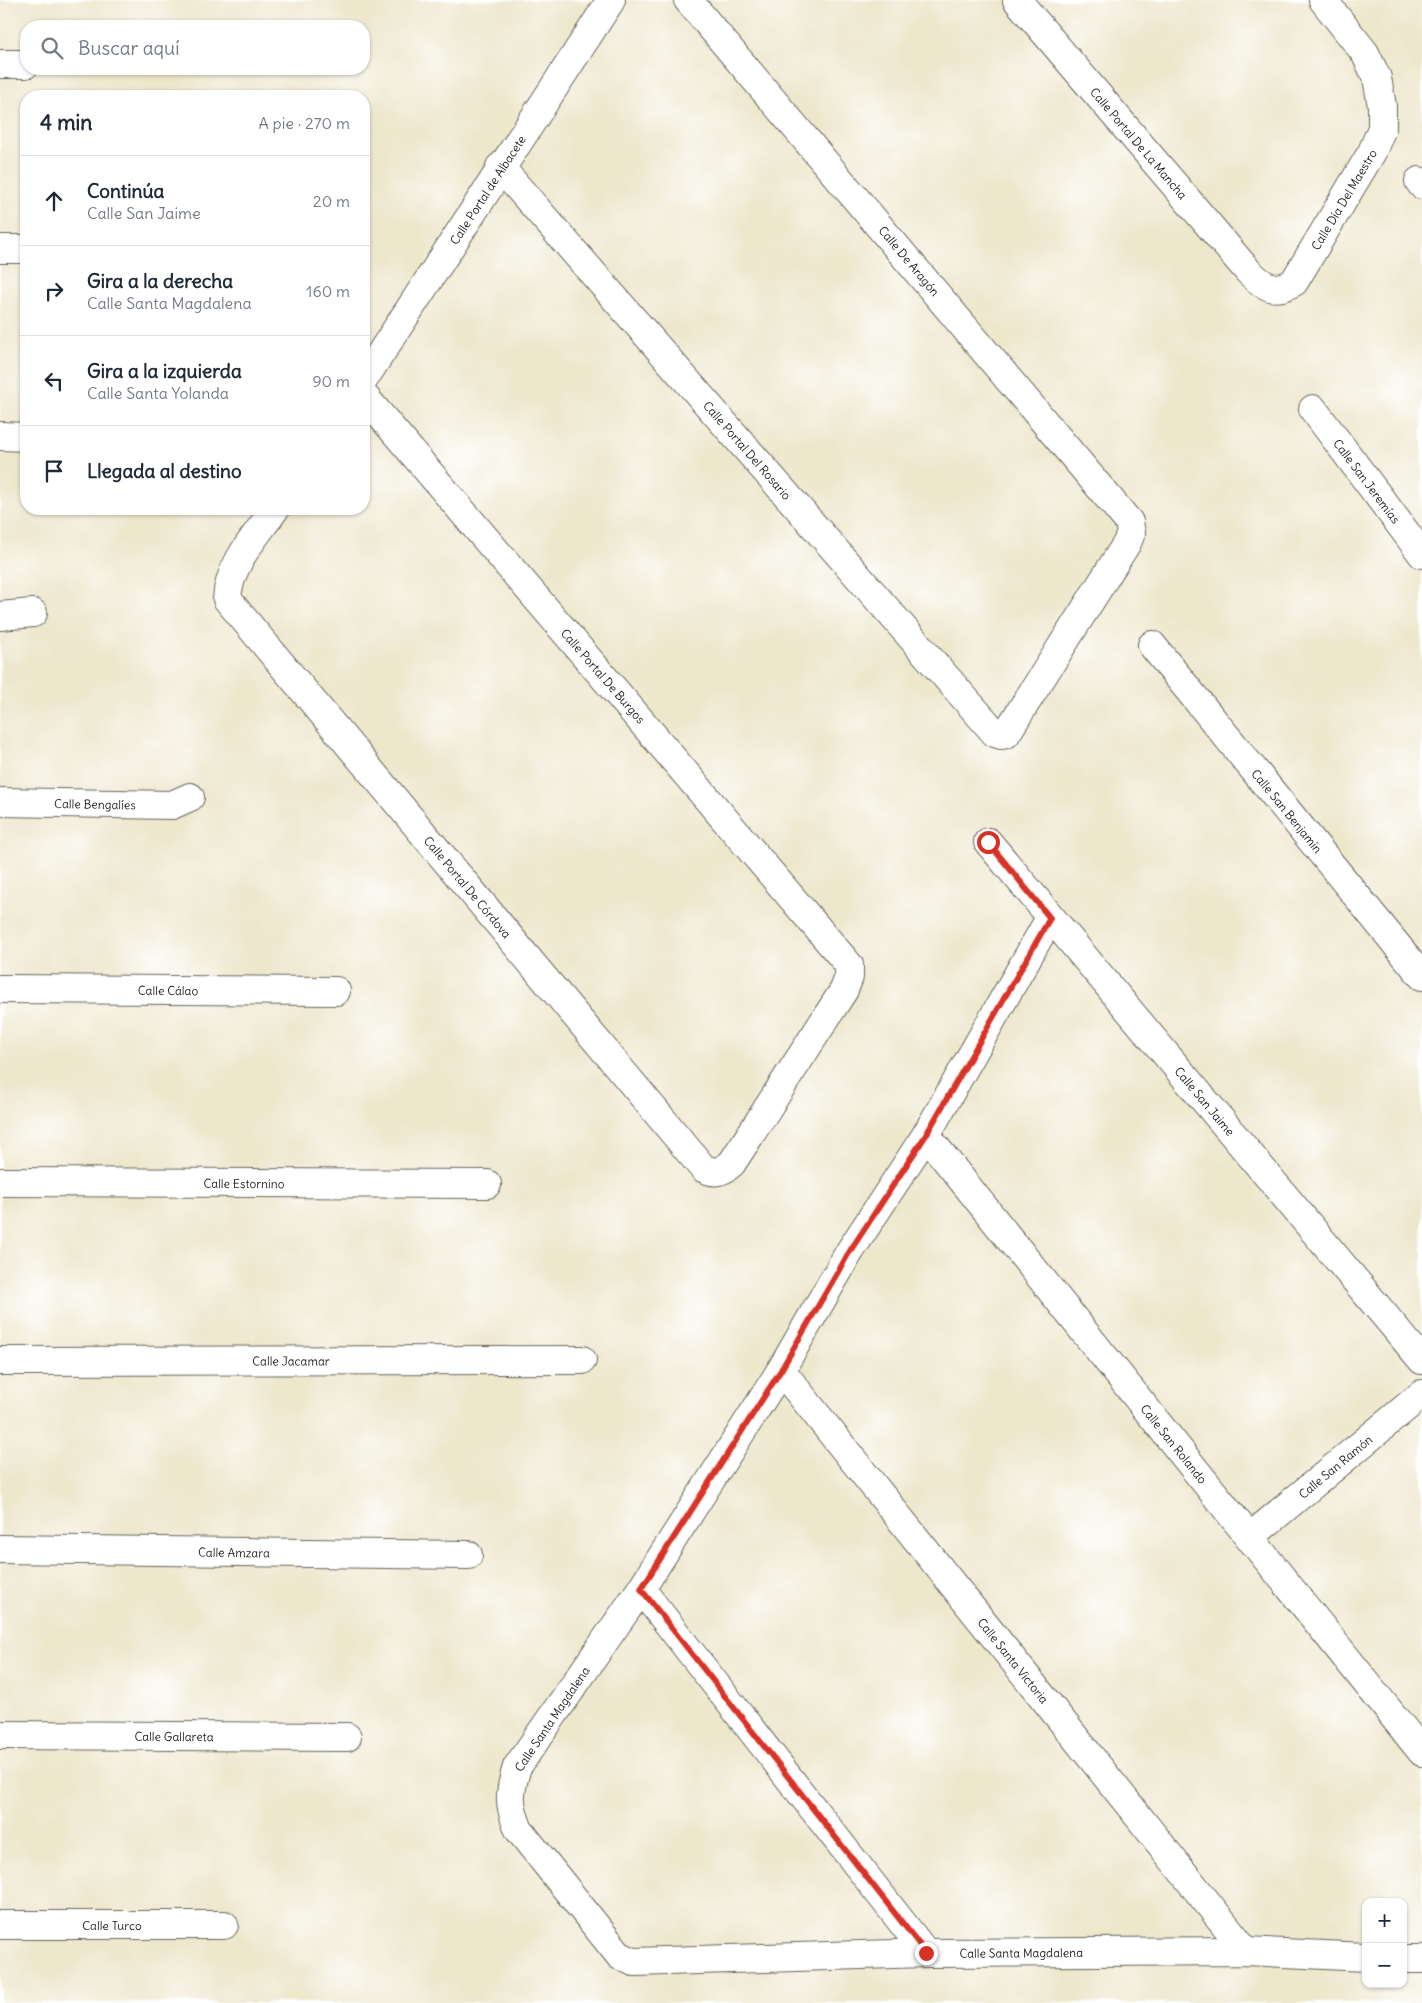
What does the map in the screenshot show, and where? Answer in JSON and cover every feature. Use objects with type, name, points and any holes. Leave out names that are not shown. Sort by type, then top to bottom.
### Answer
[{"type":"street","name":"Calle Portal de Albacete","points":[[370,370],[611,0]]},
{"type":"street","name":"Calle De Aragón","points":[[688,0],[1129,522],[1131,533],[1127,544],[1009,730],[1001,735],[995,733]]},
{"type":"street","name":"Calle Portal De La Mancha","points":[[1017,0],[1242,264],[1261,283]]},
{"type":"street","name":"Calle Día Del Maestro","points":[[1261,283],[1272,288],[1284,288],[1294,282],[1372,152],[1382,128],[1382,106],[1377,78],[1365,53],[1323,0]]},
{"type":"street","points":[[0,64],[20,64]]},
{"type":"street","name":"Calle Portal Del Rosario","points":[[500,168],[995,733]]},
{"type":"street","points":[[0,248],[20,249]]},
{"type":"street","name":"Calle Portal De Burgos","points":[[370,403],[849,965],[849,976],[844,990],[732,1163],[723,1171],[712,1172],[703,1168]]},
{"type":"street","name":"Calle San Jeremías","points":[[1313,409],[1422,554]]},
{"type":"street","points":[[0,436],[20,437]]},
{"type":"street","name":"Calle Portal De Córdova","points":[[271,515],[233,571],[228,585],[227,599],[703,1168]]},
{"type":"street","points":[[0,616],[33,613]]},
{"type":"street","name":"Calle San Benjamín","points":[[1152,645],[1422,976]]},
{"type":"street","name":"Calle Bengalíes","points":[[0,802],[172,805],[190,797]]},
{"type":"street","name":"Calle San Jaime","points":[[988,842],[1422,1360]]},
{"type":"street","name":"Calle Santa Magdalena","points":[[1050,918],[926,1135],[850,1251],[781,1370],[641,1589],[518,1766],[509,1800],[519,1830],[620,1956],[634,1962],[926,1953],[1246,1951],[1362,1957]]},
{"type":"street","name":"Calle Cálao","points":[[0,988],[336,991]]},
{"type":"street","name":"Calle San Rolando","points":[[926,1135],[1422,1752]]},
{"type":"street","name":"Calle Estornino","points":[[0,1182],[487,1184]]},
{"type":"street","name":"Calle Jacamar","points":[[0,1361],[582,1360]]},
{"type":"street","name":"Calle Santa Victoria","points":[[781,1370],[1246,1951]]},
{"type":"street","name":"Calle San Ramón","points":[[1249,1538],[1422,1394]]},
{"type":"street","name":"Calle Amzara","points":[[0,1549],[468,1555]]},
{"type":"street","points":[[641,1589],[926,1953]]},
{"type":"street","name":"Calle Gallareta","points":[[0,1735],[346,1737]]},
{"type":"street","name":"Calle Turco","points":[[0,1925],[224,1925]]},
{"type":"street","points":[[1407,1959],[1422,1959]]},
{"type":"route","points":[[926,1953],[641,1589],[781,1370],[850,1251],[926,1135],[1050,918],[988,842]]}]
